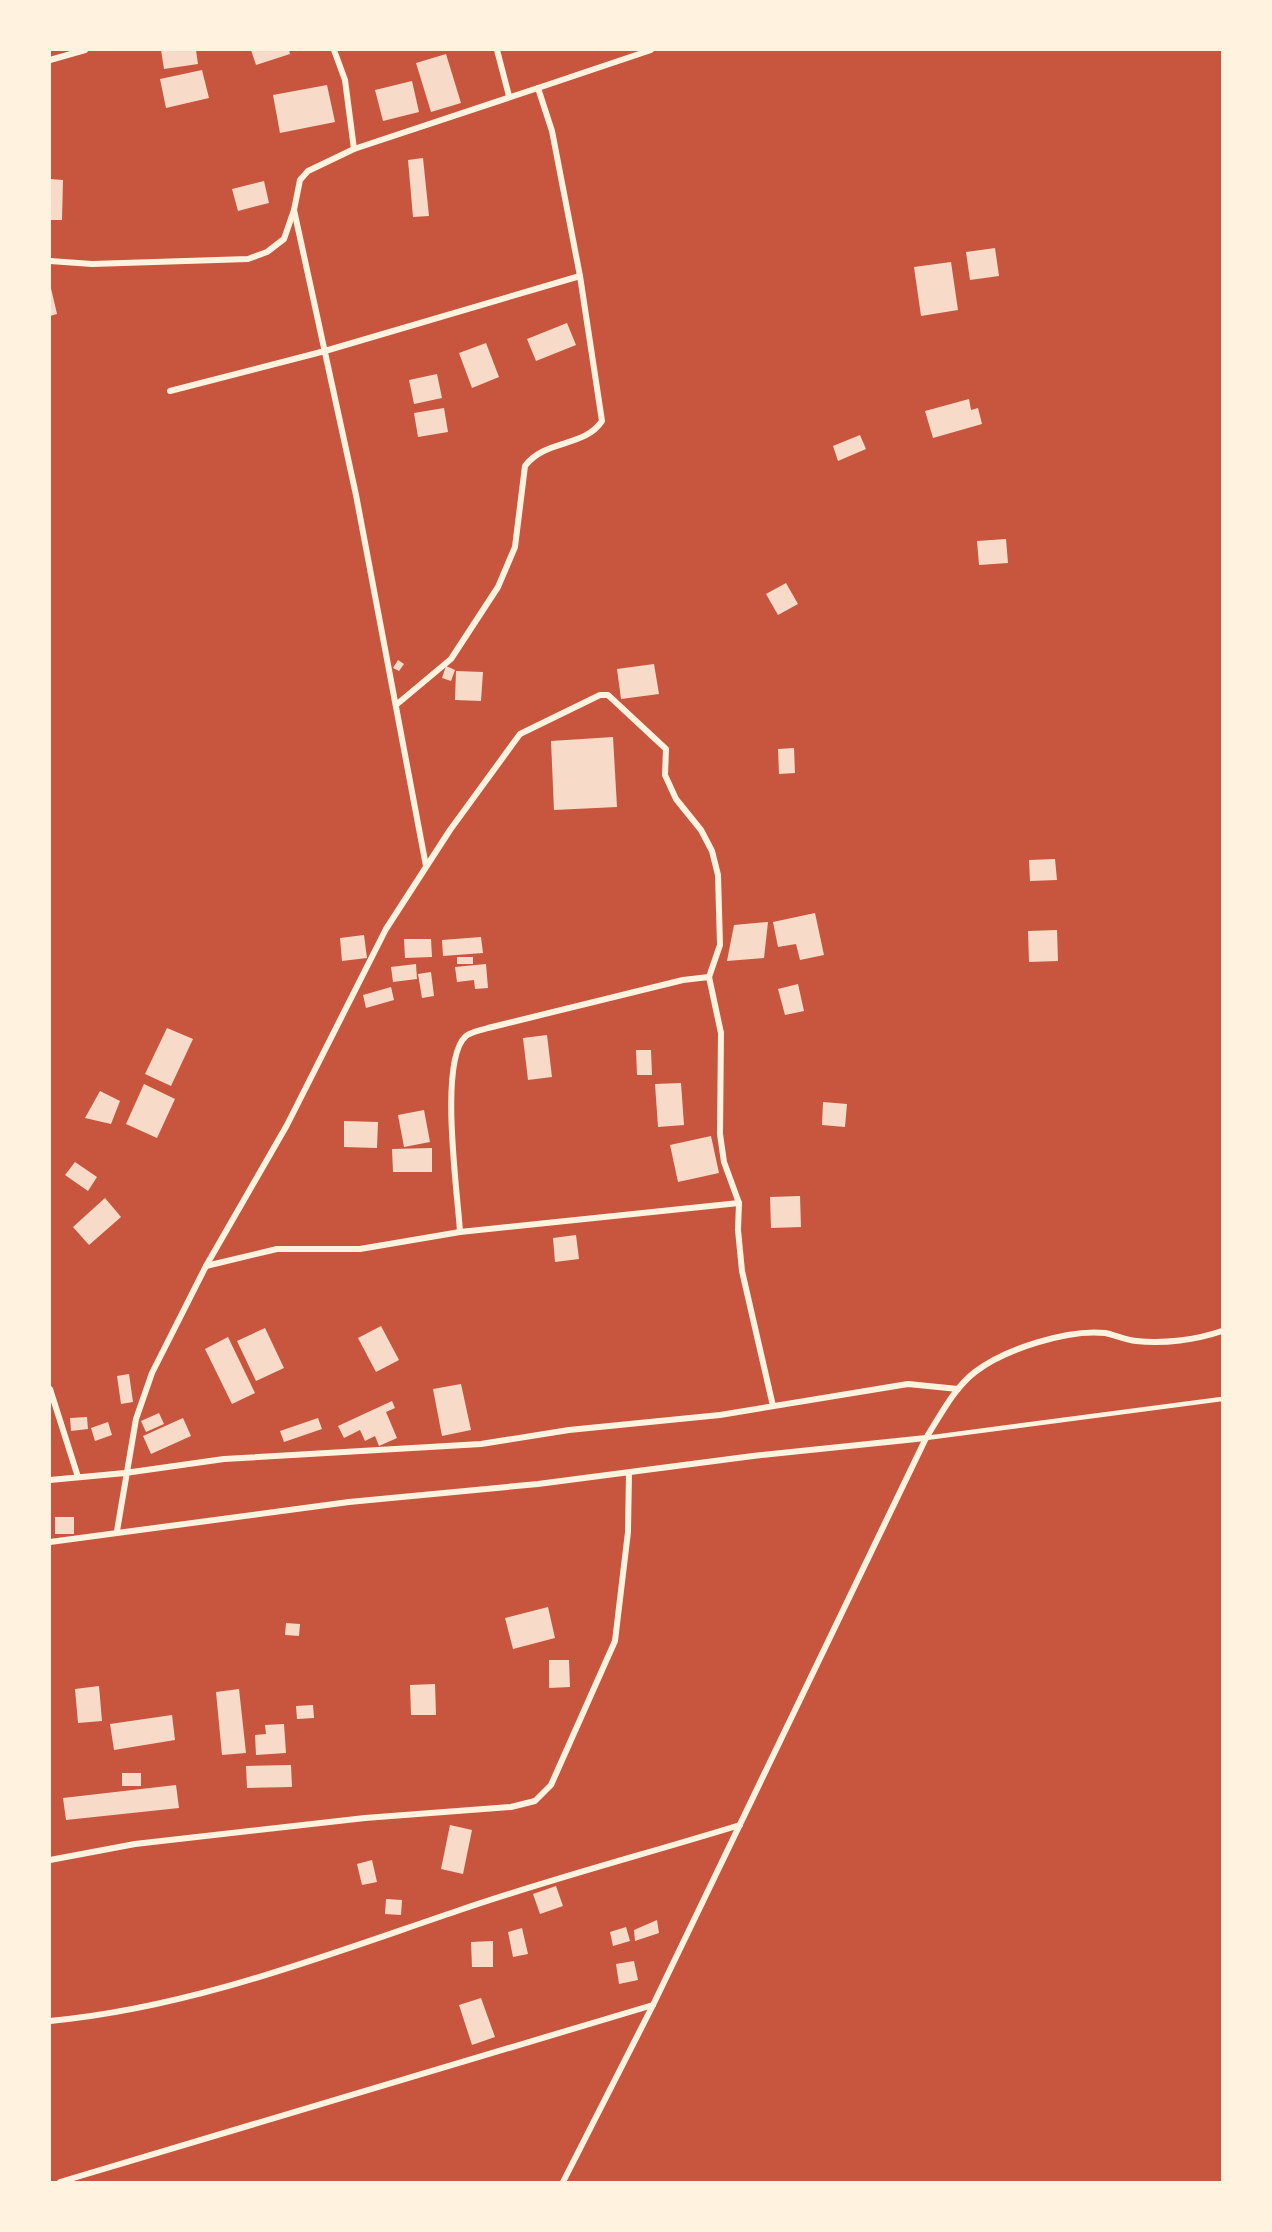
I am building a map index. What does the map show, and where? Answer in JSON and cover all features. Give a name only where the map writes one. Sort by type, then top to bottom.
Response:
[{"type":"street","points":[[50,60],[85,50]]},
{"type":"street","points":[[333,50],[345,80],[354,149]]},
{"type":"street","points":[[496,50],[509,96]]},
{"type":"street","points":[[50,261],[92,264],[248,259],[267,252],[284,239],[294,210],[300,180],[308,171],[354,149],[651,50]]},
{"type":"street","points":[[396,705],[451,659],[498,587],[515,547],[525,466],[532,457],[545,448],[581,438],[596,430],[602,421],[580,276],[552,131],[538,88]]},
{"type":"street","points":[[294,210],[356,495],[426,866]]},
{"type":"street","points":[[170,390],[325,351],[580,276]]},
{"type":"street","points":[[117,1531],[125,1473],[136,1419],[152,1373],[206,1266],[287,1125],[386,929],[426,866],[520,734],[600,695],[608,695],[666,748],[665,775],[669,785],[676,799],[701,830],[712,851],[718,875],[720,945],[710,977],[721,1032],[720,1134],[724,1162],[739,1203],[738,1230],[742,1271],[773,1406]]},
{"type":"street","points":[[460,1232],[450,1097],[454,1057],[466,1036],[488,1028],[683,980],[710,977]]},
{"type":"street","points":[[206,1266],[277,1249],[360,1249],[460,1232],[739,1203]]},
{"type":"street","points":[[563,2182],[653,2005],[926,1438],[958,1389],[975,1372],[997,1360],[1066,1333],[1105,1333],[1136,1341],[1163,1341],[1194,1338],[1222,1331]]},
{"type":"street","points":[[50,1480],[125,1473],[224,1459],[481,1444],[773,1406],[908,1384],[958,1389]]},
{"type":"street","points":[[50,1389],[78,1477]]},
{"type":"street","points":[[50,1542],[117,1531],[349,1502],[629,1473],[753,1456],[926,1438]]},
{"type":"street","points":[[50,1860],[147,1842],[365,1818],[511,1807],[536,1801],[543,1796],[563,1760],[615,1641],[628,1532],[629,1473]]},
{"type":"street","points":[[50,2021],[99,2016],[168,2002],[328,1956],[459,1910],[740,1825]]},
{"type":"street","points":[[60,2182],[653,2005]]},
{"type":"lane","points":[[926,1438],[1222,1399]]},
{"type":"building","points":[[161,50],[196,50],[198,64],[164,69]]},
{"type":"building","points":[[251,50],[289,50],[290,54],[256,65]]},
{"type":"building","points":[[446,54],[461,103],[431,112],[416,63]]},
{"type":"building","points":[[202,70],[209,98],[166,108],[160,79]]},
{"type":"building","points":[[412,81],[419,112],[383,121],[375,90]]},
{"type":"building","points":[[327,85],[335,122],[280,133],[273,95]]},
{"type":"building","points":[[423,158],[429,216],[413,217],[408,160]]},
{"type":"building","points":[[50,179],[63,180],[62,220],[50,220]]},
{"type":"building","points":[[264,181],[269,203],[238,211],[232,189]]},
{"type":"building","points":[[995,248],[999,276],[970,280],[966,252]]},
{"type":"building","points":[[951,262],[958,310],[921,316],[914,267]]},
{"type":"building","points":[[50,284],[57,314],[50,316]]},
{"type":"building","points":[[567,323],[576,345],[536,361],[527,339]]},
{"type":"building","points":[[486,343],[499,377],[472,388],[459,353]]},
{"type":"building","points":[[437,374],[442,398],[414,404],[409,380]]},
{"type":"building","points":[[969,399],[971,410],[978,408],[982,424],[933,438],[925,411]]},
{"type":"building","points":[[444,408],[448,432],[418,437],[414,413]]},
{"type":"building","points":[[860,435],[866,449],[838,461],[833,446]]},
{"type":"building","points":[[1006,539],[1008,563],[979,565],[977,541]]},
{"type":"building","points":[[786,583],[798,604],[778,615],[766,594]]},
{"type":"building","points":[[398,660],[404,664],[399,671],[393,668]]},
{"type":"building","points":[[654,664],[659,694],[621,699],[617,669]]},
{"type":"building","points":[[446,666],[455,670],[451,681],[442,678]]},
{"type":"building","points":[[456,671],[483,672],[481,701],[455,700]]},
{"type":"building","points":[[613,737],[617,807],[554,810],[551,741]]},
{"type":"building","points":[[794,748],[795,773],[779,774],[778,749]]},
{"type":"building","points":[[1055,859],[1057,880],[1030,881],[1029,860]]},
{"type":"building","points":[[815,913],[824,955],[800,960],[796,944],[778,947],[773,922]]},
{"type":"building","points":[[768,922],[764,958],[727,961],[734,925]]},
{"type":"building","points":[[1057,930],[1058,961],[1029,962],[1028,931]]},
{"type":"building","points":[[364,935],[367,958],[342,961],[340,938]]},
{"type":"building","points":[[481,937],[483,953],[443,956],[442,940]]},
{"type":"building","points":[[404,939],[431,939],[432,957],[405,958]]},
{"type":"building","points":[[457,957],[473,957],[473,964],[457,964]]},
{"type":"building","points":[[416,964],[417,979],[393,982],[391,967]]},
{"type":"building","points":[[486,964],[488,988],[475,989],[474,980],[457,982],[455,967]]},
{"type":"building","points":[[431,972],[434,996],[422,998],[418,974]]},
{"type":"building","points":[[798,984],[804,1011],[785,1015],[778,989]]},
{"type":"building","points":[[391,987],[394,1000],[366,1008],[363,995]]},
{"type":"building","points":[[167,1028],[193,1039],[171,1086],[145,1074]]},
{"type":"building","points":[[547,1035],[552,1077],[528,1080],[523,1038]]},
{"type":"building","points":[[636,1050],[651,1050],[652,1075],[637,1075]]},
{"type":"building","points":[[681,1083],[684,1125],[658,1127],[655,1084]]},
{"type":"building","points":[[144,1084],[175,1099],[157,1138],[126,1124]]},
{"type":"building","points":[[100,1091],[120,1101],[111,1124],[85,1118]]},
{"type":"building","points":[[823,1102],[847,1104],[845,1127],[822,1125]]},
{"type":"building","points":[[424,1110],[430,1142],[404,1147],[398,1115]]},
{"type":"building","points":[[344,1121],[378,1122],[377,1148],[344,1147]]},
{"type":"building","points":[[711,1136],[719,1173],[678,1182],[670,1145]]},
{"type":"building","points":[[432,1148],[432,1172],[393,1172],[392,1149]]},
{"type":"building","points":[[75,1162],[97,1177],[88,1191],[65,1175]]},
{"type":"building","points":[[800,1196],[801,1227],[771,1228],[770,1197]]},
{"type":"building","points":[[105,1198],[121,1217],[89,1245],[73,1227]]},
{"type":"building","points":[[576,1235],[579,1259],[555,1262],[553,1238]]},
{"type":"building","points":[[381,1326],[399,1360],[376,1372],[358,1338]]},
{"type":"building","points":[[265,1328],[284,1368],[256,1381],[237,1341]]},
{"type":"building","points":[[228,1337],[255,1393],[232,1404],[205,1349]]},
{"type":"building","points":[[129,1374],[133,1402],[121,1404],[117,1376]]},
{"type":"building","points":[[461,1384],[471,1430],[442,1436],[433,1389]]},
{"type":"building","points":[[392,1401],[395,1408],[386,1412],[397,1438],[379,1446],[375,1436],[365,1441],[360,1430],[344,1438],[338,1426]]},
{"type":"building","points":[[159,1413],[164,1424],[146,1432],[141,1421]]},
{"type":"building","points":[[87,1417],[88,1429],[71,1431],[70,1418]]},
{"type":"building","points":[[183,1418],[191,1436],[151,1454],[143,1436]]},
{"type":"building","points":[[318,1418],[322,1429],[284,1442],[280,1431]]},
{"type":"building","points":[[108,1422],[112,1435],[95,1441],[91,1428]]},
{"type":"building","points":[[55,1517],[74,1517],[74,1534],[55,1534]]},
{"type":"building","points":[[548,1607],[555,1638],[513,1649],[505,1618]]},
{"type":"building","points":[[286,1623],[300,1624],[299,1636],[285,1635]]},
{"type":"building","points":[[549,1660],[569,1660],[570,1687],[549,1688]]},
{"type":"building","points":[[435,1684],[436,1715],[411,1715],[410,1685]]},
{"type":"building","points":[[99,1686],[102,1721],[78,1723],[75,1689]]},
{"type":"building","points":[[239,1689],[246,1753],[222,1755],[216,1692]]},
{"type":"building","points":[[313,1705],[314,1718],[297,1719],[296,1706]]},
{"type":"building","points":[[172,1715],[175,1740],[114,1750],[110,1724]]},
{"type":"building","points":[[284,1724],[286,1753],[256,1755],[255,1735],[266,1734],[265,1725]]},
{"type":"building","points":[[291,1765],[292,1787],[247,1788],[246,1766]]},
{"type":"building","points":[[122,1773],[141,1773],[141,1786],[122,1786]]},
{"type":"building","points":[[176,1785],[179,1808],[66,1820],[63,1798]]},
{"type":"building","points":[[450,1825],[472,1830],[463,1874],[441,1869]]},
{"type":"building","points":[[372,1860],[377,1882],[362,1885],[357,1864]]},
{"type":"building","points":[[556,1886],[563,1906],[540,1914],[533,1894]]},
{"type":"building","points":[[386,1899],[402,1900],[401,1915],[385,1914]]},
{"type":"building","points":[[657,1920],[659,1933],[635,1941],[634,1930]]},
{"type":"building","points":[[626,1927],[630,1941],[613,1946],[610,1932]]},
{"type":"building","points":[[522,1928],[528,1954],[513,1957],[508,1932]]},
{"type":"building","points":[[493,1941],[493,1967],[472,1967],[471,1942]]},
{"type":"building","points":[[634,1961],[638,1980],[619,1984],[616,1964]]},
{"type":"building","points":[[481,1998],[495,2037],[472,2045],[459,2005]]}]
